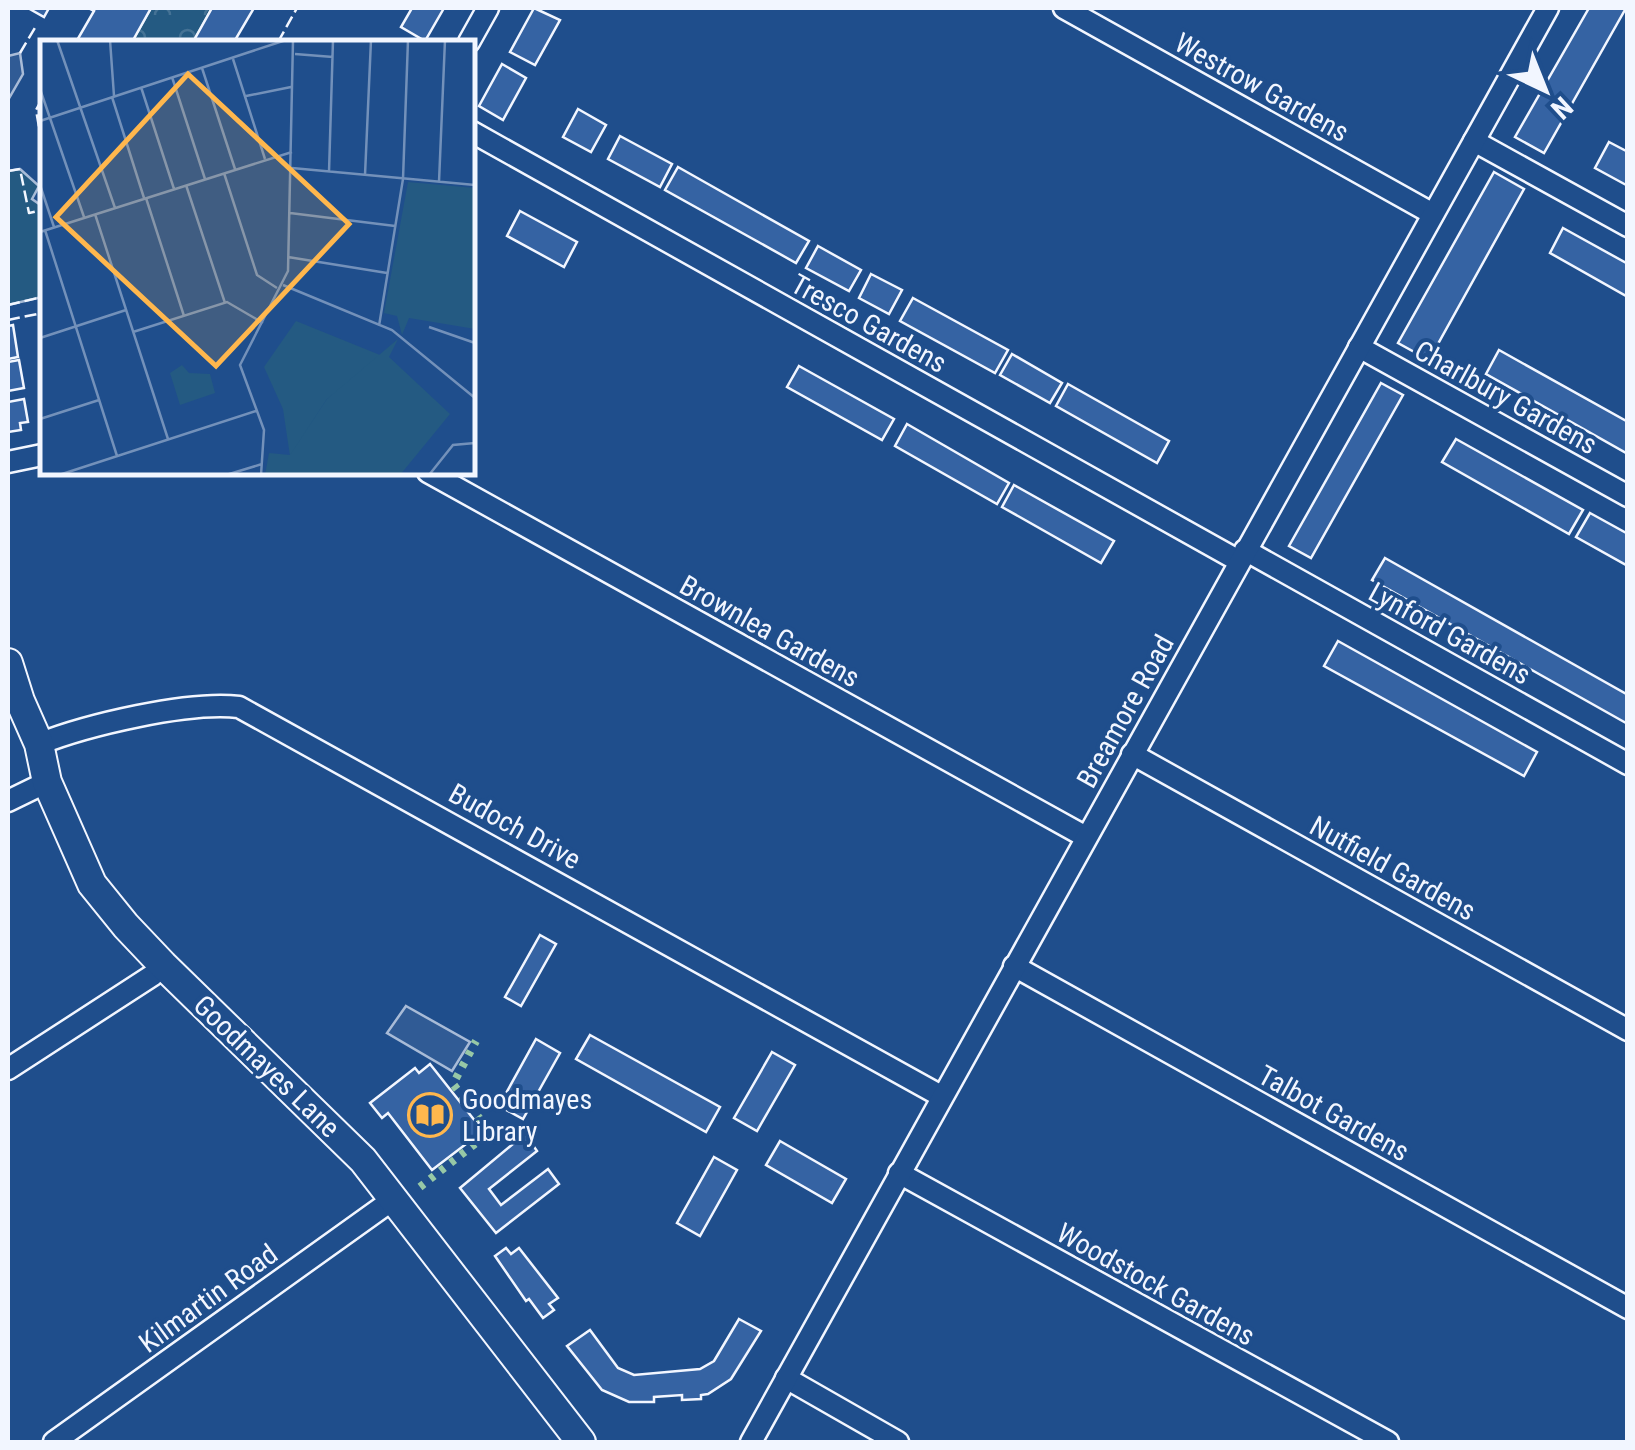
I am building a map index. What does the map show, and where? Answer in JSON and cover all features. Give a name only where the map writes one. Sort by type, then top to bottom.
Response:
[{"type":"main road","name":"Goodmayes Lane","points":[[8,663],[39,744],[47,782],[92,884],[126,926],[325,1120],[395,1198],[581,1442]]},
{"type":"street","points":[[470,40],[488,8]]},
{"type":"street","name":"Westrow Gardens","points":[[1064,8],[1433,214]]},
{"type":"street","name":"Breamore Road","points":[[751,1442],[1548,8]]},
{"type":"street","name":"Tresco Gardens","points":[[475,134],[1242,556]]},
{"type":"street","points":[[1474,141],[1628,226]]},
{"type":"street","name":"Charlbury Gardens","points":[[1358,347],[1628,496]]},
{"type":"street","points":[[8,462],[40,455]]},
{"type":"street","name":"Brownlea Gardens","points":[[433,475],[1086,837]]},
{"type":"street","name":"Lynford Gardens","points":[[1242,556],[1628,764]]},
{"type":"street","name":"Budoch Drive","points":[[39,744],[72,732],[195,706],[239,706],[942,1096]]},
{"type":"street","name":"Nutfield Gardens","points":[[1132,754],[1628,1030]]},
{"type":"street","points":[[8,801],[47,782]]},
{"type":"street","points":[[8,1069],[164,965]]},
{"type":"street","name":"Talbot Gardens","points":[[1014,966],[1628,1308]]},
{"type":"street","name":"Woodstock Gardens","points":[[899,1173],[1388,1442]]},
{"type":"street","name":"Kilmartin Road","points":[[54,1442],[395,1198]]},
{"type":"street","points":[[786,1378],[898,1442]]},
{"type":"green space","points":[[151,8],[212,8],[194,40],[133,40]]},
{"type":"green space","points":[[20,169],[39,186],[32,199],[40,205],[40,297],[8,305],[8,171]]},
{"type":"shaded area","points":[[20,53],[23,74],[8,100],[8,56]]},
{"type":"shaded area","points":[[406,1006],[470,1042],[452,1071],[387,1033]]},
{"type":"building","points":[[28,8],[49,8],[44,17]]},
{"type":"building","points":[[88,8],[151,8],[133,40],[77,40],[94,11]]},
{"type":"building","points":[[212,8],[254,8],[235,40],[194,40]]},
{"type":"building","points":[[412,8],[444,8],[426,40],[401,27]]},
{"type":"building","points":[[534,8],[560,20],[535,65],[510,52]]},
{"type":"building","points":[[1589,8],[1626,8],[1544,153],[1515,137]]},
{"type":"building","points":[[502,64],[526,78],[503,120],[479,106]]},
{"type":"building","points":[[578,109],[606,125],[591,152],[563,137]]},
{"type":"building","points":[[620,136],[672,164],[660,187],[608,159]]},
{"type":"building","points":[[1609,142],[1628,152],[1628,186],[1595,168]]},
{"type":"building","points":[[678,167],[809,241],[796,263],[665,190]]},
{"type":"building","points":[[1494,172],[1524,189],[1429,360],[1398,343]]},
{"type":"building","points":[[520,211],[577,242],[564,267],[507,236]]},
{"type":"building","points":[[1563,228],[1628,264],[1628,297],[1550,253]]},
{"type":"building","points":[[818,246],[861,270],[849,291],[806,268]]},
{"type":"building","points":[[871,274],[902,290],[889,314],[859,298]]},
{"type":"building","points":[[913,298],[1008,350],[995,373],[900,321]]},
{"type":"building","points":[[13,325],[18,357],[8,359],[8,326]]},
{"type":"building","points":[[1499,350],[1628,422],[1628,454],[1486,374]]},
{"type":"building","points":[[1012,354],[1062,383],[1050,403],[1000,375]]},
{"type":"building","points":[[19,360],[24,388],[8,391],[8,362]]},
{"type":"building","points":[[799,366],[894,419],[882,440],[787,387]]},
{"type":"building","points":[[1381,383],[1403,395],[1311,558],[1289,546]]},
{"type":"building","points":[[1068,384],[1169,441],[1157,463],[1056,406]]},
{"type":"building","points":[[24,399],[28,422],[20,423],[21,430],[8,432],[8,402]]},
{"type":"building","points":[[907,424],[1009,483],[997,504],[895,446]]},
{"type":"building","points":[[1456,439],[1583,510],[1569,534],[1442,462]]},
{"type":"building","points":[[1014,485],[1114,541],[1101,563],[1002,507]]},
{"type":"building","points":[[1590,513],[1628,534],[1628,566],[1576,537]]},
{"type":"building","points":[[1385,558],[1628,695],[1626,723],[1372,580]]},
{"type":"building","points":[[1338,641],[1537,752],[1524,776],[1324,666]]},
{"type":"building","points":[[540,935],[556,944],[521,1006],[505,997]]},
{"type":"building","points":[[590,1035],[720,1107],[706,1132],[576,1059]]},
{"type":"building","points":[[536,1039],[560,1053],[523,1119],[499,1106]]},
{"type":"building","points":[[772,1052],[795,1065],[757,1131],[734,1118]]},
{"type":"building","name":"Goodmayes Library","points":[[430,1064],[483,1131],[432,1170],[388,1113],[382,1118],[370,1103],[415,1068],[419,1073]]},
{"type":"building","points":[[525,1134],[537,1151],[489,1189],[501,1205],[548,1169],[559,1184],[496,1233],[460,1188]]},
{"type":"building","points":[[780,1141],[846,1179],[832,1203],[766,1165]]},
{"type":"building","points":[[714,1157],[737,1170],[700,1236],[677,1223]]},
{"type":"building","points":[[506,1248],[511,1254],[519,1248],[558,1298],[549,1304],[554,1310],[543,1318],[529,1299],[526,1301],[495,1256]]},
{"type":"building","points":[[739,1319],[761,1331],[731,1379],[701,1395],[701,1399],[682,1400],[682,1395],[654,1397],[654,1402],[629,1402],[602,1390],[567,1346],[590,1330],[618,1368],[634,1375],[700,1369],[714,1361]]},
{"type":"hedge","points":[[420,1187],[490,1132],[453,1084],[476,1041]]},
{"type":"fence","points":[[279,40],[297,8]]},
{"type":"fence","points":[[20,53],[36,26]]},
{"type":"fence","points":[[40,103],[36,110],[40,133]]},
{"type":"fence","points":[[8,171],[20,169],[29,213],[40,210]]},
{"type":"fence","points":[[8,305],[40,297]]},
{"type":"fence","points":[[8,320],[40,313]]},
{"type":"place","name":"Goodmayes Library","points":[[430,1115]]}]
